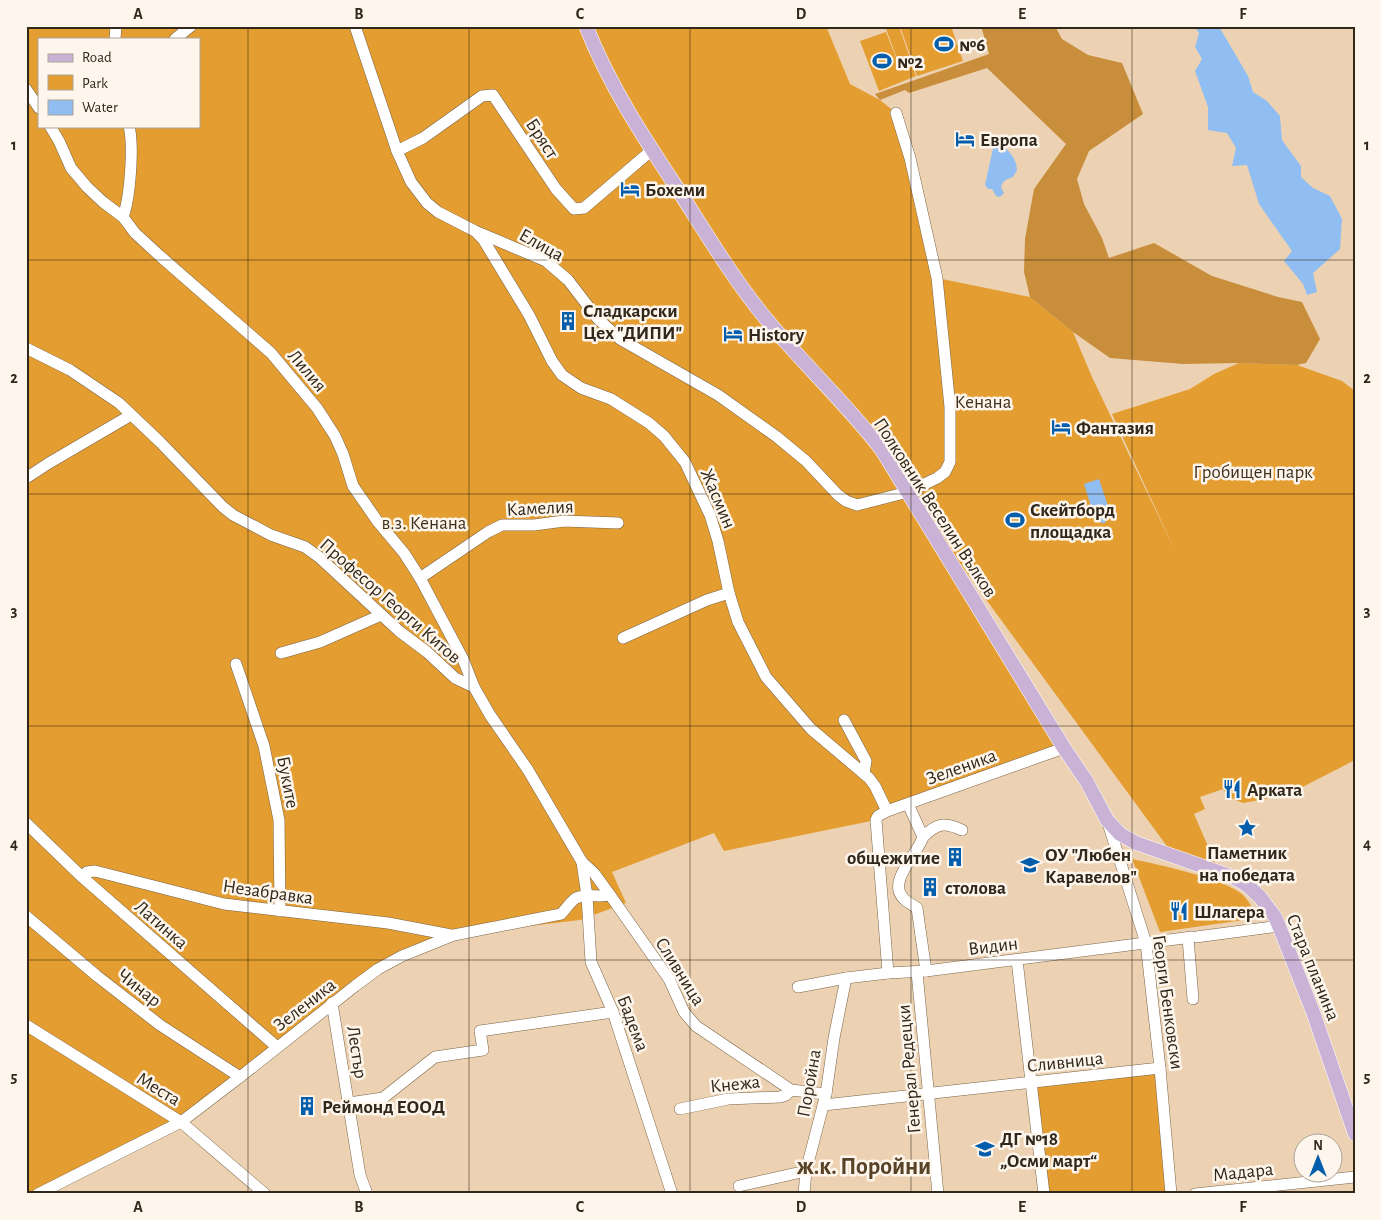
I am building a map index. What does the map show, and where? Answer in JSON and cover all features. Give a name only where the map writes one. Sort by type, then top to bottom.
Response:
[{"type":"main road","name":"Полковник Веселин Вълков","points":[[586,26],[616,90],[652,150],[732,274],[798,356],[863,425],[882,450],[1064,748],[1087,782],[1107,820]]},
{"type":"main road","name":"Стара планина","points":[[1107,820],[1120,834],[1136,843],[1217,870],[1248,885],[1260,897],[1275,917],[1279,926],[1313,1012],[1355,1134]]},
{"type":"street","points":[[176,38],[191,26]]},
{"type":"street","name":"Елица","points":[[355,26],[397,151],[410,182],[427,203],[438,212],[475,231],[552,265],[568,280],[598,319],[620,339],[711,391],[777,437],[806,461],[846,501],[857,505],[908,492],[937,478],[948,467],[951,447],[950,407],[937,278],[910,158],[896,113]]},
{"type":"street","points":[[26,89],[38,107]]},
{"type":"street","name":"Бряст","points":[[397,151],[423,138],[482,96],[493,95],[556,190],[572,207],[578,209],[584,208],[652,150]]},
{"type":"street","name":"Лилия","points":[[51,128],[59,141],[70,168],[78,177],[103,202],[123,217],[136,234],[160,256],[249,333],[285,368],[317,408],[335,436],[353,486],[362,501],[404,553],[420,578],[463,658],[474,687]]},
{"type":"street","points":[[123,217],[127,203],[133,129]]},
{"type":"street","name":"Жасмин","points":[[475,231],[483,239],[529,315],[552,361],[562,375],[581,388],[611,399],[649,423],[664,436],[685,462],[710,515],[738,622],[766,677],[805,724],[864,774],[875,786],[887,811]]},
{"type":"street","name":"Професор Георги Китов","points":[[26,348],[43,355],[94,385],[120,403],[223,507],[247,524],[312,552],[399,631],[427,652],[455,678],[474,687]]},
{"type":"street","points":[[26,478],[131,415]]},
{"type":"street","name":"Камелия","points":[[420,578],[488,532],[502,525],[534,526],[564,521],[618,522]]},
{"type":"street","points":[[623,638],[707,600],[729,593]]},
{"type":"street","points":[[281,653],[320,642],[381,615]]},
{"type":"street","name":"Буките","points":[[236,664],[264,746],[279,820],[280,911]]},
{"type":"street","points":[[474,687],[490,715],[528,770],[582,862]]},
{"type":"street","points":[[844,720],[866,761],[864,774]]},
{"type":"street","name":"Зеленика","points":[[887,811],[1064,748]]},
{"type":"street","points":[[908,804],[923,837],[934,826],[949,824],[962,830]]},
{"type":"street","points":[[887,811],[878,816],[876,825],[888,973]]},
{"type":"street","name":"Георги Бенковски","points":[[1107,820],[1120,856],[1146,943],[1160,1068],[1171,1194]]},
{"type":"street","name":"Латинка","points":[[26,824],[81,876],[276,1047]]},
{"type":"street","name":"Генерал Редецки","points":[[923,837],[922,843],[902,874],[898,886],[903,898],[917,908],[928,1094],[938,1194]]},
{"type":"street","name":"Сливница","points":[[582,862],[594,873],[669,979],[684,1012],[696,1026],[791,1090],[825,1100],[928,1094],[1160,1068]]},
{"type":"street","name":"Бадема","points":[[582,862],[588,896],[591,962],[613,1012],[672,1194]]},
{"type":"street","name":"Незабравка","points":[[81,876],[87,872],[95,871],[224,904],[388,923],[454,935]]},
{"type":"street","name":"Зеленика","points":[[38,1194],[180,1122],[240,1077],[332,1003],[378,969],[402,956],[454,935],[561,914],[577,898],[610,895]]},
{"type":"street","name":"Чинар","points":[[26,916],[97,976],[160,1025],[240,1077]]},
{"type":"street","name":"Видин","points":[[798,987],[846,978],[1017,960],[1279,926]]},
{"type":"street","points":[[1192,937],[1193,999]]},
{"type":"street","points":[[1017,960],[1044,1194]]},
{"type":"street","name":"Поройна","points":[[804,1194],[806,1171],[825,1100],[834,1038],[846,978]]},
{"type":"street","name":"Лестър","points":[[332,1003],[360,1175],[367,1194]]},
{"type":"street","points":[[349,1103],[384,1098],[435,1057],[483,1050],[480,1031],[613,1012]]},
{"type":"street","name":"Места","points":[[26,1025],[180,1122],[265,1194]]},
{"type":"street","name":"Кнежа","points":[[680,1109],[728,1099],[780,1097],[786,1095],[791,1090]]},
{"type":"street","points":[[738,1186],[806,1171]]},
{"type":"street","name":"Мадара","points":[[1195,1194],[1355,1177]]},
{"type":"green space","name":"в.з. Кенана","points":[[26,26],[826,26],[850,84],[880,100],[896,113],[937,278],[1030,297],[1073,332],[1092,377],[1176,553],[1112,414],[1190,389],[1214,374],[1239,363],[1297,365],[1342,381],[1355,391],[1355,760],[1291,793],[1243,803],[1227,796],[1223,789],[1200,797],[1205,809],[1194,814],[1217,867],[1169,849],[911,497],[1064,748],[876,820],[724,851],[714,833],[612,872],[626,903],[580,920],[454,935],[402,956],[181,1122],[38,1194],[26,1194]]},
{"type":"green space","name":"№2","points":[[885,26],[899,26],[916,76],[879,91],[860,41],[886,32],[903,75]]},
{"type":"green space","points":[[900,26],[951,26],[963,61],[917,76]]},
{"type":"green space","points":[[1132,859],[1207,878],[1234,889],[1250,903],[1258,918],[1160,932]]},
{"type":"green space","points":[[1155,1072],[1166,1192],[1151,1194],[1046,1194],[1033,1086]]},
{"type":"shaded area","points":[[981,26],[1055,26],[1062,39],[1088,55],[1122,63],[1143,114],[1089,151],[1077,179],[1084,204],[1102,238],[1109,258],[1154,243],[1212,276],[1278,297],[1302,302],[1320,339],[1306,363],[1297,365],[1183,364],[1110,358],[1073,332],[1030,297],[1024,272],[1025,239],[1034,189],[1066,144],[987,68],[909,93],[905,90],[880,100],[875,94],[989,54]]},
{"type":"water","points":[[1194,26],[1216,26],[1221,30],[1248,76],[1253,92],[1267,101],[1280,116],[1282,140],[1301,166],[1301,177],[1313,188],[1330,196],[1342,219],[1340,249],[1313,273],[1317,292],[1307,295],[1303,284],[1284,261],[1292,251],[1259,204],[1247,165],[1232,166],[1236,148],[1227,133],[1208,130],[1208,107],[1195,71],[1202,59],[1195,47],[1199,33]]},
{"type":"water","points":[[999,145],[1012,155],[1017,170],[1013,177],[1003,183],[1001,187],[1004,193],[1000,197],[996,196],[992,189],[988,189],[985,185],[993,148]]},
{"type":"water","points":[[1099,479],[1111,515],[1107,516],[1105,523],[1101,523],[1098,518],[1095,519],[1084,484]]},
{"type":"place","name":"№6","points":[[944,44]]},
{"type":"place","name":"№2","points":[[882,61]]},
{"type":"place","name":"Европа","points":[[965,139]]},
{"type":"place","name":"Бохеми","points":[[630,189]]},
{"type":"place","name":"Сладкарски Цех \"ДИПИ\"","points":[[568,321]]},
{"type":"place","name":"History","points":[[733,334]]},
{"type":"place","name":"Фантазия","points":[[1061,427]]},
{"type":"place","name":"Скейтборд площадка","points":[[1015,520]]},
{"type":"place","name":"Арката","points":[[1232,789]]},
{"type":"place","name":"Паметник на победата","points":[[1247,828]]},
{"type":"place","name":"общежитие","points":[[955,857]]},
{"type":"place","name":"ОУ \"Любен Каравелов\"","points":[[1030,865]]},
{"type":"place","name":"столова","points":[[930,887]]},
{"type":"place","name":"Шлагера","points":[[1179,911]]},
{"type":"place","name":"Реймонд ЕООД","points":[[307,1106]]},
{"type":"place","name":"ДГ №18 „Осми март“","points":[[985,1149]]},
{"type":"district","name":"ж.к. Поройни","points":[[864,1166]]},
{"type":"park label","name":"Кенана","points":[[983,401]]},
{"type":"park label","name":"Гробищен парк","points":[[1253,471]]}]
